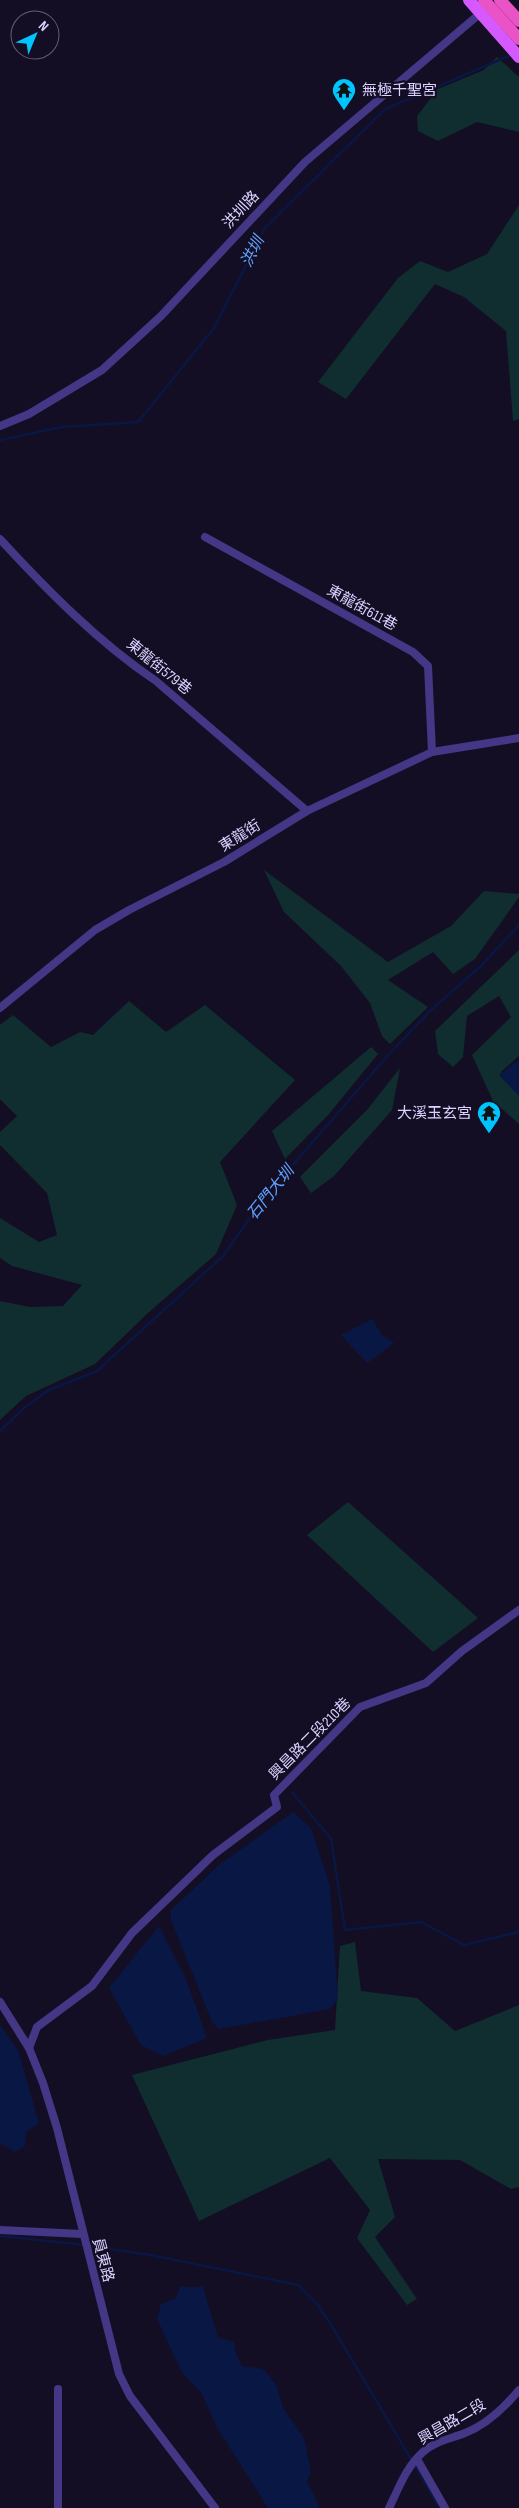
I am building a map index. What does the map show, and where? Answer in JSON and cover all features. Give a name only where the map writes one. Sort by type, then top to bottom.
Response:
[{"type":"highway","points":[[484,0],[514,42]]},
{"type":"highway","points":[[498,0],[519,21]]},
{"type":"main road","points":[[469,0],[514,42],[519,57]]},
{"type":"street","name":"洪圳路","points":[[0,426],[29,414],[102,370],[160,316],[305,162],[498,0]]},
{"type":"street","name":"東龍街611巷","points":[[205,537],[413,652],[428,666],[432,752]]},
{"type":"street","name":"東龍街579巷","points":[[0,539],[43,586],[134,666],[156,681],[307,811]]},
{"type":"street","name":"東龍街","points":[[0,1008],[95,930],[224,862],[307,811],[432,752],[519,738]]},
{"type":"street","name":"興昌路二段210巷","points":[[29,2048],[37,2028],[92,1986],[132,1933],[206,1861],[277,1807],[274,1795],[360,1707],[426,1683],[462,1651],[519,1610]]},
{"type":"street","name":"員東路","points":[[0,2002],[37,2064],[57,2128],[82,2234],[119,2374],[130,2396],[215,2508]]},
{"type":"street","points":[[0,2230],[82,2234]]},
{"type":"street","points":[[58,2389],[58,2508]]},
{"type":"street","name":"興昌路二段","points":[[389,2508],[409,2467],[417,2459],[439,2442],[467,2432],[483,2423],[509,2402],[519,2390]]},
{"type":"street","points":[[417,2459],[445,2508]]},
{"type":"green space","points":[[497,57],[519,77],[519,132],[477,122],[438,141],[418,131],[417,116],[438,89],[484,70]]},
{"type":"green space","points":[[519,205],[519,419],[513,421],[506,331],[464,297],[435,284],[346,399],[318,382],[398,278],[420,261],[448,272],[487,254]]},
{"type":"green space","points":[[264,870],[388,962],[451,926],[484,891],[519,894],[519,897],[475,959],[453,974],[433,952],[388,980],[428,1007],[390,1044],[382,1036],[370,1003],[341,966],[284,912]]},
{"type":"green space","points":[[519,950],[519,1056],[501,1072],[519,1092],[519,1124],[493,1101],[472,1055],[511,1017],[499,996],[467,1016],[463,1057],[453,1067],[438,1054],[435,1031]]},
{"type":"green space","points":[[129,1001],[166,1032],[205,1005],[295,1080],[220,1162],[237,1205],[216,1254],[148,1313],[95,1364],[26,1396],[0,1420],[0,1301],[30,1307],[63,1306],[82,1285],[12,1266],[0,1258],[0,1218],[39,1242],[57,1235],[47,1193],[0,1145],[0,1132],[17,1116],[0,1099],[0,1025],[13,1015],[51,1047],[80,1032],[93,1035]]},
{"type":"green space","points":[[371,1047],[378,1054],[328,1115],[285,1159],[272,1131]]},
{"type":"green space","points":[[400,1068],[392,1110],[334,1176],[311,1193],[300,1177],[367,1110]]},
{"type":"green space","points":[[348,1502],[478,1618],[433,1652],[307,1535]]},
{"type":"green space","points":[[355,1942],[361,1991],[417,1998],[455,2031],[519,2005],[519,2187],[511,2189],[460,2160],[378,2159],[395,2217],[375,2237],[417,2299],[407,2305],[357,2238],[370,2210],[330,2158],[199,2221],[132,2075],[268,2040],[335,2030],[340,1946]]},
{"type":"water","points":[[519,1060],[519,1096],[499,1075]]},
{"type":"water","points":[[372,1319],[382,1335],[394,1343],[367,1363],[341,1335]]},
{"type":"water","points":[[293,1812],[311,1828],[330,1886],[338,1999],[330,2009],[219,2029],[212,2022],[171,1920],[171,1910],[219,1865]]},
{"type":"water","points":[[159,1926],[186,1979],[207,2038],[163,2056],[141,2045],[109,1988]]},
{"type":"water","points":[[0,2025],[18,2050],[39,2123],[26,2132],[25,2146],[15,2152],[0,2143]]},
{"type":"water","points":[[180,2287],[203,2287],[218,2337],[234,2342],[236,2354],[242,2366],[263,2369],[276,2384],[283,2408],[304,2438],[311,2472],[307,2481],[320,2508],[268,2508],[216,2426],[202,2394],[181,2371],[157,2319],[161,2304],[176,2298]]},
{"type":"waterway","name":"洪圳","points":[[0,440],[62,427],[138,422],[214,328],[265,228],[385,109],[511,55]]},
{"type":"waterway","name":"石門大圳","points":[[0,1431],[24,1408],[49,1390],[97,1371],[223,1256],[264,1198],[390,1053],[432,1009],[482,965],[519,925]]},
{"type":"waterway","points":[[293,1793],[331,1839],[345,1930],[421,1922],[464,1945],[519,1932]]},
{"type":"waterway","points":[[0,2236],[76,2244],[151,2255],[298,2285],[317,2304],[330,2323],[440,2508]]},
{"type":"place","name":"無極千聖宮","points":[[344,111]]},
{"type":"place","name":"大溪玉玄宮","points":[[489,1134]]}]
